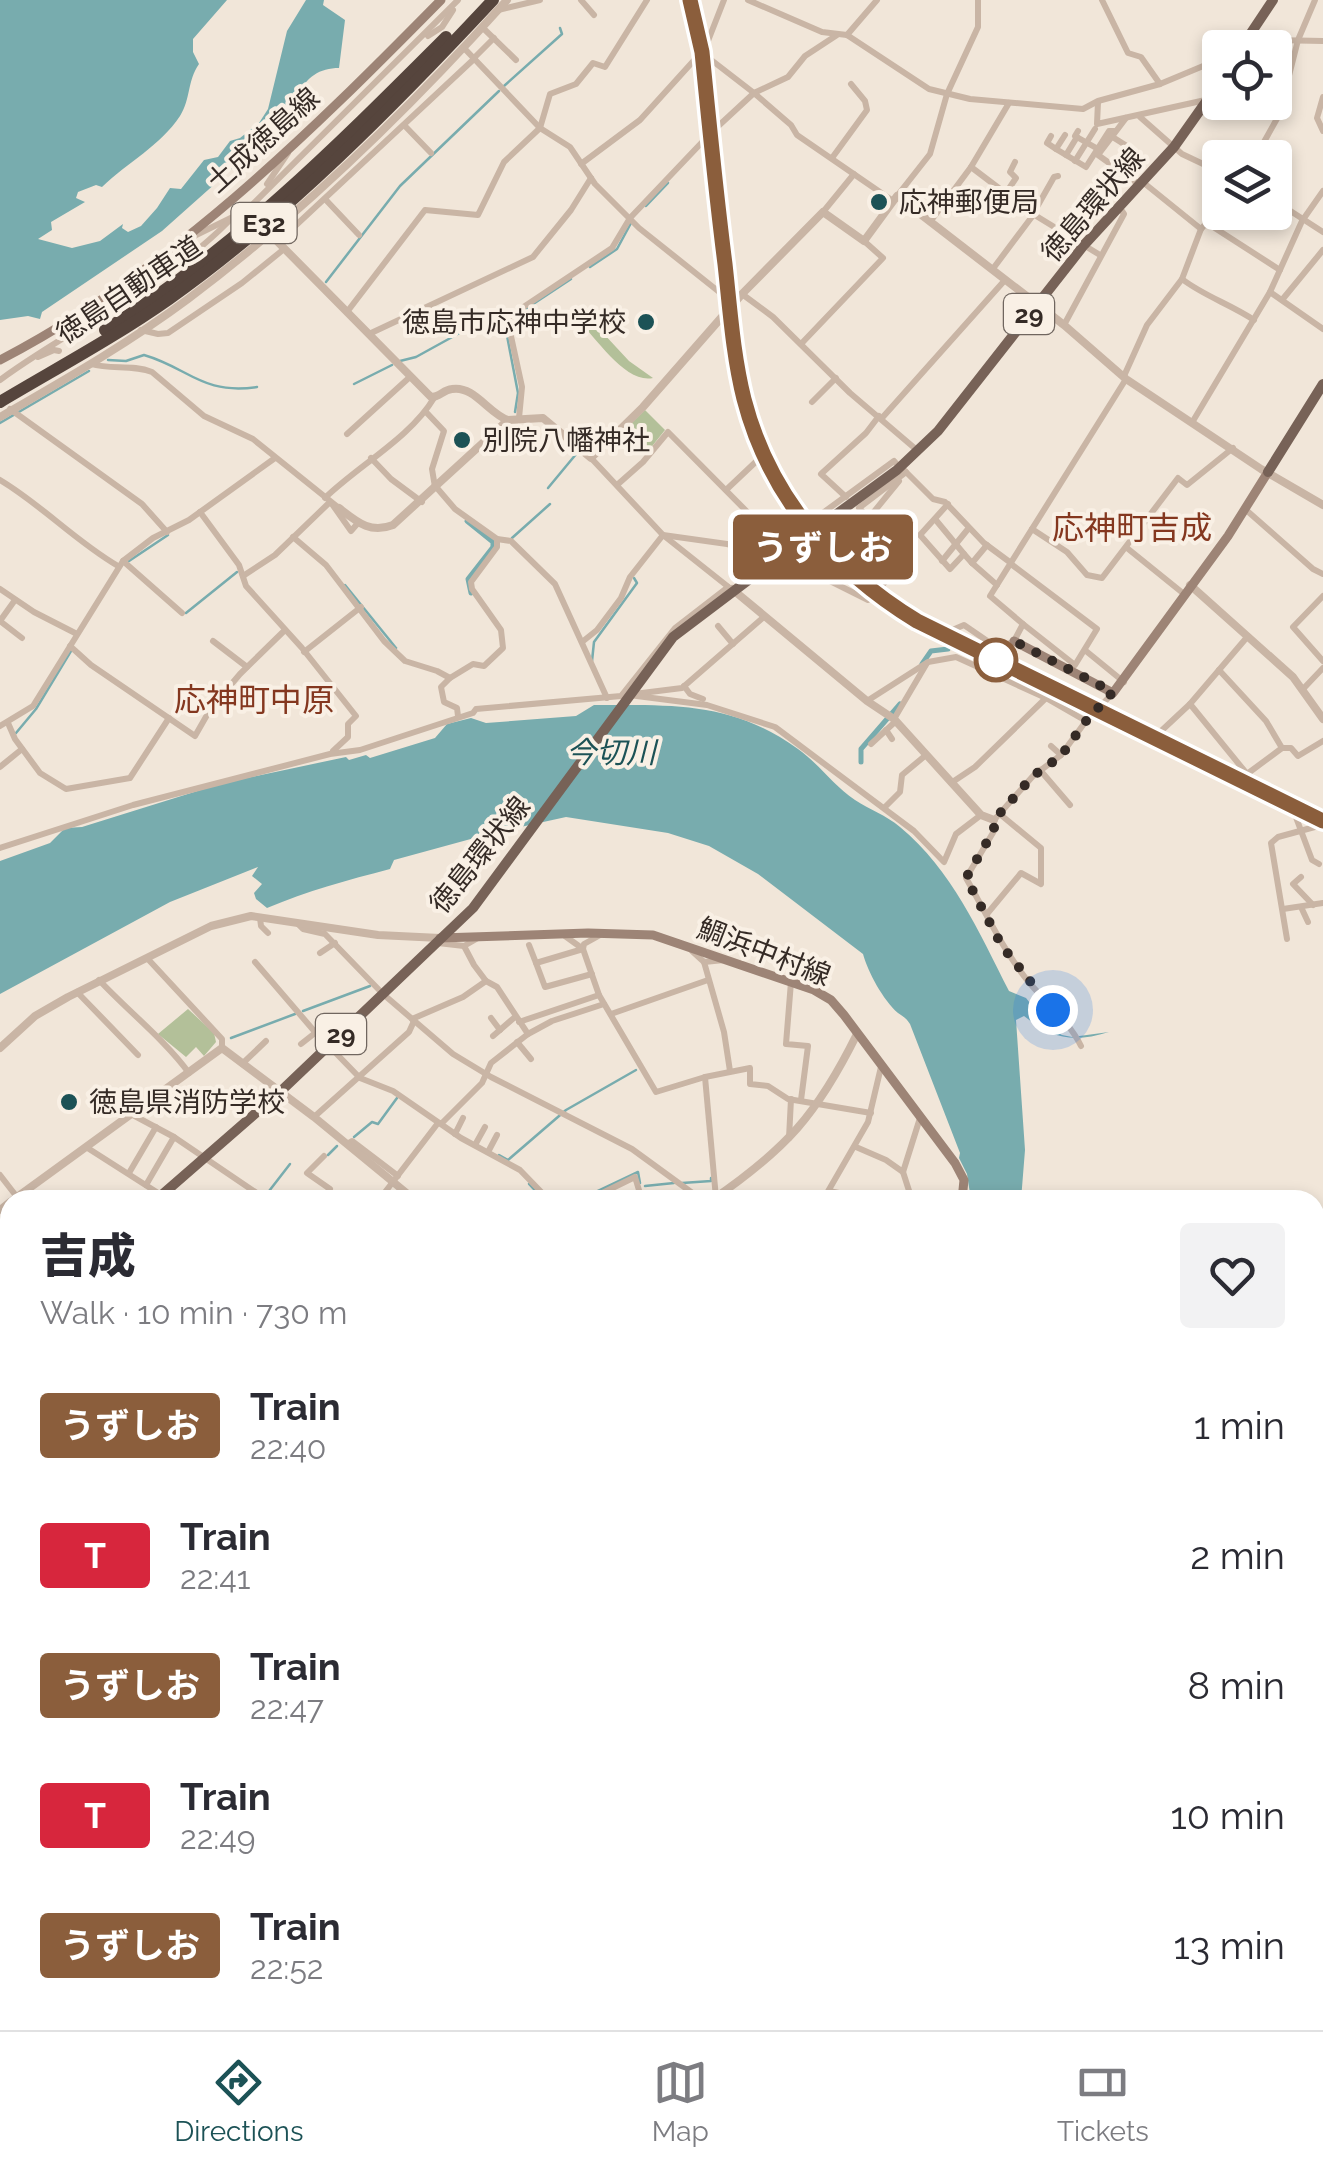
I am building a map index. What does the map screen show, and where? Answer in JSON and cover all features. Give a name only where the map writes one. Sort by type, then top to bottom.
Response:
[{"type":"highway","name":"徳島自動車道","points":[[0,393],[128,316],[222,247],[364,119],[482,0]]},
{"type":"highway","name":"徳島自動車道","points":[[10,410],[226,256],[496,5]]},
{"type":"main road","name":"土成徳島線","points":[[0,360],[63,325],[184,241],[289,147],[441,0]]},
{"type":"main road","points":[[1253,30],[1273,0]]},
{"type":"main road","name":"徳島環状線","points":[[170,1190],[281,1091],[488,890],[673,637],[730,588],[804,538],[814,525],[902,469],[938,431],[1084,245],[1202,115]]},
{"type":"main road","points":[[1014,641],[1057,658],[1113,692],[1124,682],[1245,509],[1323,384]]},
{"type":"main road","name":"鯛浜中村線","points":[[438,940],[653,935],[814,990],[831,1000],[955,1163],[964,1180],[963,1190]]},
{"type":"street","points":[[260,194],[458,0]]},
{"type":"street","points":[[414,45],[444,28],[458,0]]},
{"type":"street","points":[[0,417],[197,292],[320,188],[482,27],[496,5],[507,0]]},
{"type":"street","points":[[496,5],[540,0]]},
{"type":"street","points":[[581,0],[594,15]]},
{"type":"street","points":[[348,312],[426,210],[478,216],[504,162],[540,128],[550,94],[576,84],[593,63],[606,67],[647,0]]},
{"type":"street","points":[[724,0],[706,46],[710,59],[754,93],[797,135],[930,222],[1125,378],[1323,505]]},
{"type":"street","points":[[748,0],[822,32],[848,35],[908,77],[947,94],[1084,109],[1098,100],[1160,84],[1202,66]]},
{"type":"street","points":[[848,35],[877,0]]},
{"type":"street","points":[[864,241],[930,154],[947,94],[978,27],[978,0]]},
{"type":"street","points":[[1102,0],[1128,53],[1141,57],[1160,84]]},
{"type":"street","points":[[1292,64],[1315,0]]},
{"type":"street","points":[[482,27],[516,60]]},
{"type":"street","points":[[519,418],[522,387],[507,318],[612,248],[630,218],[754,93],[788,77],[804,56],[837,35]]},
{"type":"street","points":[[141,330],[168,332],[242,283],[494,38]]},
{"type":"street","points":[[1292,40],[1323,41]]},
{"type":"street","points":[[461,44],[540,128],[570,147],[591,178],[630,218],[723,295],[724,314]]},
{"type":"street","points":[[581,164],[640,120],[696,56]]},
{"type":"street","points":[[832,158],[867,110],[865,101],[851,84]]},
{"type":"street","points":[[1323,99],[1317,118],[1323,131]]},
{"type":"street","points":[[1098,100],[1097,124],[1202,103]]},
{"type":"street","points":[[930,222],[971,167],[1009,102]]},
{"type":"street","points":[[1139,116],[1182,154],[1202,163]]},
{"type":"street","points":[[1126,118],[1098,155],[1202,225]]},
{"type":"street","points":[[404,125],[431,153]]},
{"type":"street","points":[[1075,161],[1095,129]]},
{"type":"street","points":[[1051,136],[1047,143],[1086,168],[1109,131],[1138,153]]},
{"type":"street","points":[[1056,149],[1065,134]]},
{"type":"street","points":[[1066,155],[1078,134],[1098,149]]},
{"type":"street","points":[[184,241],[249,211],[289,147]]},
{"type":"street","points":[[362,147],[371,156]]},
{"type":"street","points":[[1006,193],[1016,178],[1010,172],[1016,162]]},
{"type":"street","points":[[971,167],[1034,214],[1100,254]]},
{"type":"street","points":[[591,458],[643,407],[854,174]]},
{"type":"street","points":[[992,270],[1058,176]]},
{"type":"street","points":[[369,334],[533,256],[555,232],[591,178]]},
{"type":"street","points":[[320,188],[359,235]]},
{"type":"street","points":[[1193,421],[1270,292],[1302,221],[1323,191]]},
{"type":"street","points":[[1064,326],[1124,214],[1120,208]]},
{"type":"street","points":[[801,344],[883,258],[823,212]]},
{"type":"street","points":[[1292,214],[1323,232]]},
{"type":"street","points":[[33,359],[199,250],[233,217]]},
{"type":"street","points":[[814,525],[894,461],[933,498],[948,504],[968,530],[987,545],[1011,563],[1098,629],[1074,665],[1057,658],[990,596],[1011,563],[1125,378],[1147,325],[1182,279],[1202,230]]},
{"type":"street","points":[[1211,230],[1280,270]]},
{"type":"street","points":[[267,231],[434,398]]},
{"type":"street","points":[[1282,300],[1323,250]]},
{"type":"street","points":[[1182,279],[1201,294],[1254,320]]},
{"type":"street","points":[[846,497],[821,474],[866,433],[1005,280]]},
{"type":"street","points":[[1270,292],[1323,329]]},
{"type":"street","points":[[742,294],[918,452]]},
{"type":"street","points":[[0,377],[21,364],[59,351]]},
{"type":"street","points":[[89,364],[152,372],[202,414],[245,434],[358,523],[370,528],[387,528],[422,502],[508,420]]},
{"type":"street","points":[[347,434],[411,376]]},
{"type":"street","points":[[812,402],[836,378]]},
{"type":"street","points":[[243,576],[275,555],[332,503],[372,458],[426,412],[434,398],[452,388],[463,390],[495,415],[508,420],[544,418],[591,458],[663,536],[895,720],[981,815],[998,818],[1041,848],[1040,884],[1021,872],[987,915]]},
{"type":"street","points":[[10,410],[142,504],[167,532]]},
{"type":"street","points":[[426,412],[444,432],[432,469],[436,488],[497,543]]},
{"type":"street","points":[[617,485],[668,432],[779,544],[767,553],[663,536]]},
{"type":"street","points":[[1032,529],[1063,548],[1076,566],[1094,578],[1106,575],[1178,478],[1187,485],[1233,448]]},
{"type":"street","points":[[726,490],[763,455]]},
{"type":"street","points":[[169,718],[130,778],[66,790],[44,777],[4,724],[34,706],[120,563],[275,458]]},
{"type":"street","points":[[372,458],[391,479],[422,502]]},
{"type":"street","points":[[788,558],[868,600],[907,559],[859,508],[902,469]]},
{"type":"street","points":[[868,519],[902,469]]},
{"type":"street","points":[[0,480],[34,501],[74,536],[120,563],[182,613]]},
{"type":"street","points":[[948,504],[920,536],[950,569],[964,554]]},
{"type":"street","points":[[1245,509],[1323,574]]},
{"type":"street","points":[[200,512],[238,565],[246,586],[356,716],[348,724],[348,737],[330,754]]},
{"type":"street","points":[[934,519],[997,585]]},
{"type":"street","points":[[942,561],[968,530]]},
{"type":"street","points":[[582,642],[597,630],[622,598],[630,578],[663,536]]},
{"type":"street","points":[[293,537],[326,565],[384,641],[405,661],[450,678]]},
{"type":"street","points":[[458,716],[457,708],[444,702],[441,688],[450,678],[497,658],[505,642],[471,582],[497,543],[510,541],[555,584],[606,698]]},
{"type":"street","points":[[972,563],[987,545]]},
{"type":"street","points":[[1127,548],[1248,636],[1304,688],[1323,719]]},
{"type":"street","points":[[0,848],[133,805],[330,754],[360,750],[476,709],[621,696],[675,628],[730,588]]},
{"type":"street","points":[[0,589],[77,634]]},
{"type":"street","points":[[878,591],[950,631],[964,625],[998,649],[1014,641],[1022,624]]},
{"type":"street","points":[[1304,688],[1323,665],[1293,627],[1323,596]]},
{"type":"street","points":[[15,600],[0,621],[22,638]]},
{"type":"street","points":[[304,652],[361,608]]},
{"type":"street","points":[[628,695],[684,686],[765,616]]},
{"type":"street","points":[[718,626],[733,644]]},
{"type":"street","points":[[72,647],[91,665],[196,736],[211,708],[285,630]]},
{"type":"street","points":[[1159,732],[1190,704],[1248,636]]},
{"type":"street","points":[[213,641],[247,667]]},
{"type":"street","points":[[1086,651],[1124,682]]},
{"type":"street","points":[[868,701],[928,662],[956,658],[1046,698],[1086,721]]},
{"type":"street","points":[[872,744],[895,720],[928,662]]},
{"type":"street","points":[[1219,670],[1266,722],[1282,748]]},
{"type":"street","points":[[684,686],[690,694],[703,699]]},
{"type":"street","points":[[1081,1046],[1072,1028],[1002,946],[966,878],[998,818],[1017,793],[1061,756],[1113,692]]},
{"type":"street","points":[[628,695],[707,705],[775,726],[914,831],[944,862],[956,834],[981,815]]},
{"type":"street","points":[[951,784],[1046,698]]},
{"type":"street","points":[[1190,704],[1246,774],[1282,748],[1291,748],[1298,756],[1323,741]]},
{"type":"street","points":[[886,730],[892,739]]},
{"type":"street","points":[[1051,746],[1061,756]]},
{"type":"street","points":[[0,766],[22,749]]},
{"type":"street","points":[[884,808],[900,792],[902,774],[926,755]]},
{"type":"street","points":[[1040,770],[1070,805]]},
{"type":"street","points":[[1294,812],[1312,860],[1319,864]]},
{"type":"street","points":[[1287,938],[1271,843],[1278,836],[1322,825]]},
{"type":"street","points":[[1301,877],[1293,884],[1321,904]]},
{"type":"street","points":[[1282,909],[1321,904]]},
{"type":"street","points":[[1301,908],[1308,922]]},
{"type":"street","points":[[0,1048],[35,1016],[76,992],[211,926],[251,916],[464,946],[480,938]]},
{"type":"street","points":[[260,918],[261,926],[268,932]]},
{"type":"street","points":[[297,924],[325,934],[383,994],[453,1054],[632,1149],[688,1190]]},
{"type":"street","points":[[583,949],[584,944],[602,934]]},
{"type":"street","points":[[563,935],[583,949],[599,995],[656,1092],[750,1068],[750,1084],[768,1086],[790,1099],[871,1112]]},
{"type":"street","points":[[320,952],[335,944]]},
{"type":"street","points":[[529,945],[545,987],[592,974]]},
{"type":"street","points":[[464,946],[528,1034]]},
{"type":"street","points":[[688,947],[704,962],[724,1032],[730,1071]]},
{"type":"street","points":[[536,964],[583,949]]},
{"type":"street","points":[[146,958],[222,1039],[222,1048],[406,1190]]},
{"type":"street","points":[[704,962],[724,960]]},
{"type":"street","points":[[255,962],[359,1077],[393,1091],[455,1134],[520,1170],[539,1190]]},
{"type":"street","points":[[99,980],[173,1051],[189,1074]]},
{"type":"street","points":[[611,1014],[708,980]]},
{"type":"street","points":[[314,1116],[409,1032],[413,1020],[463,997],[486,981]]},
{"type":"street","points":[[791,982],[786,1044],[808,1046],[801,1100]]},
{"type":"street","points":[[76,992],[138,1055]]},
{"type":"street","points":[[492,1036],[517,1020],[599,995]]},
{"type":"street","points":[[388,1190],[438,1123],[482,1083],[484,1073],[516,1042],[552,1020],[604,1004]]},
{"type":"street","points":[[491,1018],[500,1030]]},
{"type":"street","points":[[301,1044],[315,1032]]},
{"type":"street","points":[[727,1190],[764,1164],[789,1140],[818,1103],[857,1034]]},
{"type":"street","points":[[242,1065],[266,1041]]},
{"type":"street","points":[[516,1042],[531,1059]]},
{"type":"street","points":[[26,1190],[222,1048]]},
{"type":"street","points":[[830,1190],[856,1147],[871,1112],[881,1067]]},
{"type":"street","points":[[704,1077],[713,1190]]},
{"type":"street","points":[[789,1140],[790,1099]]},
{"type":"street","points":[[130,1113],[174,1137],[253,1190]]},
{"type":"street","points":[[455,1134],[463,1118]]},
{"type":"street","points":[[909,1190],[903,1172],[920,1118]]},
{"type":"street","points":[[129,1174],[156,1126]]},
{"type":"street","points":[[475,1146],[485,1127]]},
{"type":"street","points":[[488,1152],[498,1134]]},
{"type":"street","points":[[146,1185],[174,1137]]},
{"type":"street","points":[[84,1146],[152,1190]]},
{"type":"street","points":[[856,1147],[903,1172]]},
{"type":"street","points":[[324,1156],[307,1173],[329,1190]]},
{"type":"street","points":[[608,1190],[635,1177],[639,1190]]},
{"type":"street","points":[[851,2030],[863,2030]]},
{"type":"green space","points":[[577,305],[629,361],[653,378],[643,378],[622,367],[578,320],[572,311]]},
{"type":"green space","points":[[645,410],[665,430],[645,455],[623,431]]},
{"type":"green space","points":[[188,1009],[214,1033],[216,1042],[204,1056],[196,1047],[186,1057],[158,1034]]},
{"type":"water","points":[[0,0],[227,0],[193,39],[193,52],[199,64],[183,110],[172,127],[102,187],[96,185],[78,192],[76,198],[85,202],[51,222],[52,230],[38,239],[72,248],[100,241],[123,224],[128,232],[141,226],[170,188],[181,189],[204,160],[218,157],[230,141],[259,123],[268,109],[287,31],[306,0],[324,0],[323,5],[345,20],[339,68],[309,79],[299,96],[300,108],[162,231],[42,312],[40,319],[28,316],[0,320]]},
{"type":"water","name":"今切川","points":[[594,705],[675,706],[725,714],[773,733],[806,755],[847,794],[895,823],[935,862],[963,903],[1009,991],[1026,998],[1051,1029],[1072,1037],[1109,1032],[1085,1037],[1074,1038],[1064,1037],[1044,1030],[1024,1016],[1016,1020],[1025,1150],[1022,1190],[969,1190],[960,1153],[910,1024],[882,993],[863,954],[758,874],[709,846],[668,833],[566,817],[394,860],[390,869],[267,908],[254,893],[262,884],[252,876],[258,867],[170,902],[0,994],[0,861],[50,843],[65,828],[82,827],[223,783],[346,757],[370,758],[435,738],[447,724],[471,718],[486,723],[576,716]]},
{"type":"waterway","points":[[504,86],[562,34],[560,28]]},
{"type":"waterway","points":[[326,282],[400,186],[499,91]]},
{"type":"waterway","points":[[646,206],[668,183]]},
{"type":"waterway","points":[[590,267],[617,249],[631,223]]},
{"type":"waterway","points":[[515,316],[571,279]]},
{"type":"waterway","points":[[400,361],[416,357],[494,314],[504,318]]},
{"type":"waterway","points":[[504,320],[518,393],[515,412]]},
{"type":"waterway","points":[[108,360],[126,361],[144,355],[209,384],[257,387]]},
{"type":"waterway","points":[[354,384],[392,365]]},
{"type":"waterway","points":[[0,423],[89,371]]},
{"type":"waterway","points":[[548,488],[577,453]]},
{"type":"waterway","points":[[512,538],[550,504]]},
{"type":"waterway","points":[[467,521],[493,542],[468,579],[471,593]]},
{"type":"waterway","points":[[129,561],[168,535]]},
{"type":"waterway","points":[[186,613],[237,572]]},
{"type":"waterway","points":[[592,661],[594,642],[637,583],[634,578]]},
{"type":"waterway","points":[[345,585],[396,648]]},
{"type":"waterway","points":[[922,664],[931,651],[948,649]]},
{"type":"waterway","points":[[16,733],[36,709],[71,651]]},
{"type":"waterway","points":[[861,762],[861,749],[900,704]]},
{"type":"waterway","points":[[303,1011],[370,986]]},
{"type":"waterway","points":[[231,1038],[295,1014]]},
{"type":"waterway","points":[[499,1155],[508,1160],[566,1110],[636,1070]]},
{"type":"waterway","points":[[354,1137],[372,1122],[378,1124],[397,1098]]},
{"type":"waterway","points":[[328,1155],[337,1146]]},
{"type":"waterway","points":[[270,1190],[290,1164]]},
{"type":"waterway","points":[[600,1190],[638,1172],[640,1183]]},
{"type":"waterway","points":[[682,1183],[711,1178]]},
{"type":"waterway","points":[[645,1186],[674,1183]]},
{"type":"waterway","points":[[529,1184],[535,1190]]},
{"type":"railway","points":[[690,0],[701,52],[740,370],[770,466],[793,509],[825,548],[866,585],[917,621],[1323,821]]},
{"type":"train","name":"うずしお","points":[[690,0],[702,52],[741,386],[763,455],[814,536],[859,582],[917,621],[1323,821]]},
{"type":"place","name":"応神郵便局","points":[[879,202]]},
{"type":"place","name":"徳島市応神中学校","points":[[646,322]]},
{"type":"place","name":"別院八幡神社","points":[[462,440]]},
{"type":"place","name":"徳島県消防学校","points":[[69,1102]]},
{"type":"district","name":"応神町吉成","points":[[1132,527]]},
{"type":"district","name":"応神町中原","points":[[254,699]]},
{"type":"route","points":[[996,660],[998,649],[1014,641],[1113,692],[1061,756],[1033,776],[994,820],[994,830],[966,878],[1002,946],[1053,1010]]}]
